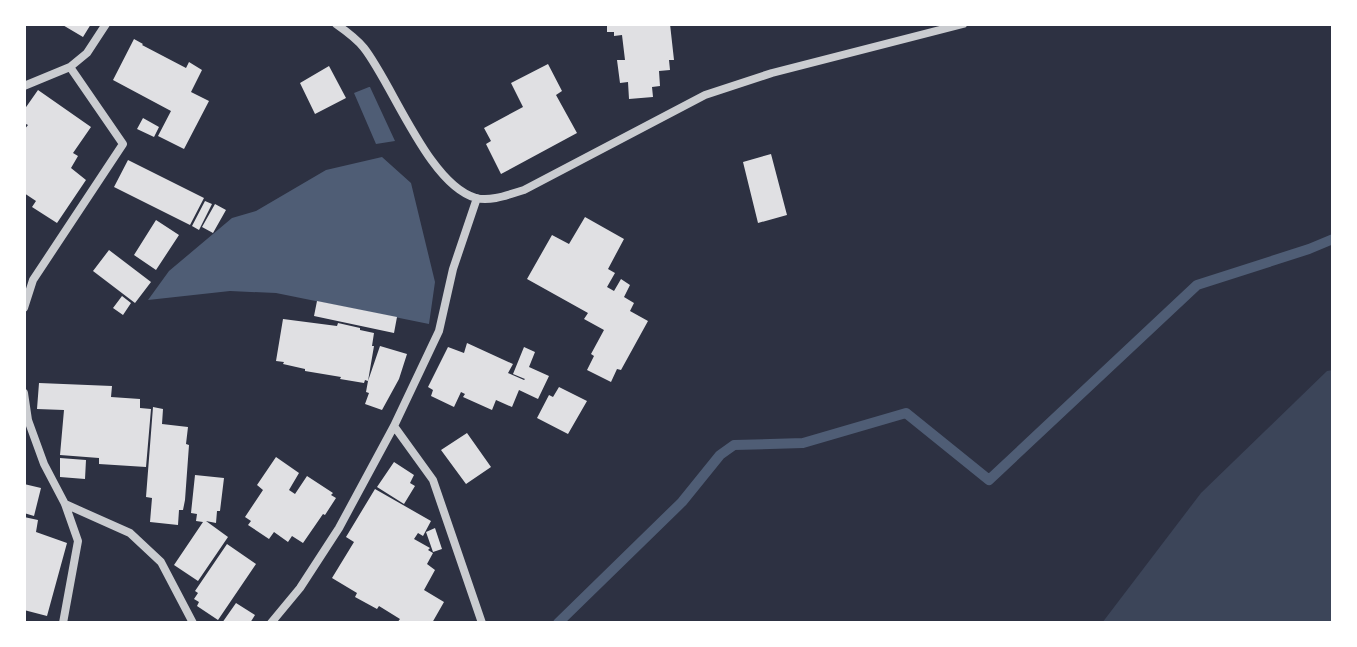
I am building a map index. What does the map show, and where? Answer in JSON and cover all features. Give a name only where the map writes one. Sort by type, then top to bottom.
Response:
[{"type":"street","points":[[24,86],[70,67],[87,53],[106,24]]},
{"type":"street","points":[[336,24],[364,48],[428,155],[456,187],[477,198],[494,198],[524,190],[705,95],[772,73],[963,24]]},
{"type":"street","points":[[24,308],[33,280],[123,144],[70,67]]},
{"type":"street","points":[[271,623],[300,588],[339,528],[394,426],[439,331],[453,269],[477,198]]},
{"type":"street","points":[[24,393],[28,420],[44,464],[65,504],[78,541],[63,623]]},
{"type":"street","points":[[394,426],[433,480],[482,623]]},
{"type":"street","points":[[65,504],[130,533],[151,552],[161,562],[193,623]]},
{"type":"shaded area","points":[[370,87],[395,141],[376,144],[354,93]]},
{"type":"shaded area","points":[[382,157],[411,183],[435,282],[429,324],[276,293],[230,291],[148,300],[169,271],[232,218],[256,211],[326,170]]},
{"type":"shaded area","points":[[1333,370],[1333,623],[1102,623],[1201,493],[1327,371]]},
{"type":"building","points":[[61,24],[91,24],[83,37]]},
{"type":"building","points":[[607,24],[670,24],[674,60],[669,60],[670,70],[659,71],[660,86],[652,87],[653,97],[629,99],[628,82],[620,83],[617,60],[625,60],[622,35],[614,36],[614,32],[607,32]]},
{"type":"building","points":[[134,39],[186,68],[189,62],[202,70],[191,92],[209,101],[184,149],[158,136],[171,111],[113,80]]},
{"type":"building","points":[[548,64],[562,91],[556,95],[577,133],[501,174],[486,144],[491,141],[484,128],[523,107],[511,83]]},
{"type":"building","points":[[329,66],[346,98],[315,114],[300,83]]},
{"type":"building","points":[[38,90],[91,127],[73,153],[78,156],[71,168],[86,180],[57,223],[32,207],[36,201],[24,193],[24,130],[28,125],[24,123],[24,110]]},
{"type":"building","points":[[143,118],[159,127],[154,137],[137,129]]},
{"type":"building","points":[[771,154],[787,215],[758,223],[743,162]]},
{"type":"building","points":[[128,160],[204,198],[190,225],[114,187]]},
{"type":"building","points":[[205,201],[212,204],[199,230],[192,226]]},
{"type":"building","points":[[215,204],[226,210],[213,233],[202,227]]},
{"type":"building","points":[[585,217],[624,239],[608,269],[615,273],[607,287],[614,291],[621,279],[630,285],[624,297],[634,303],[630,311],[648,321],[611,382],[587,370],[594,356],[591,354],[604,330],[584,319],[588,313],[527,279],[552,235],[569,244]]},
{"type":"building","points":[[156,220],[179,235],[156,270],[134,255]]},
{"type":"building","points":[[109,250],[151,282],[135,303],[93,271]]},
{"type":"building","points":[[122,296],[131,303],[123,315],[113,308]]},
{"type":"building","points":[[317,301],[397,317],[394,333],[314,316]]},
{"type":"building","points":[[283,319],[337,326],[338,323],[374,333],[368,381],[340,379],[276,361]]},
{"type":"building","points":[[467,343],[513,364],[508,373],[524,380],[513,374],[524,347],[535,352],[529,367],[549,376],[538,399],[519,390],[512,407],[496,400],[492,410],[463,397],[465,394],[461,392],[454,407],[431,396],[433,390],[428,387],[448,347],[464,353]]},
{"type":"building","points":[[380,346],[407,354],[399,379],[382,410],[365,404],[369,393],[366,392]]},
{"type":"building","points":[[39,383],[112,386],[111,397],[140,399],[140,408],[151,409],[146,467],[99,464],[99,458],[60,455],[64,410],[37,409]]},
{"type":"building","points":[[559,387],[587,401],[568,434],[537,418],[549,395],[553,397]]},
{"type":"building","points":[[153,407],[163,409],[162,424],[188,427],[185,500],[183,510],[179,510],[178,525],[150,522],[152,498],[146,497]]},
{"type":"building","points":[[467,433],[491,467],[466,484],[441,450]]},
{"type":"building","points":[[276,457],[299,473],[289,490],[295,494],[307,476],[336,498],[303,543],[292,536],[288,542],[274,532],[269,539],[248,525],[251,521],[245,517],[263,490],[257,485]]},
{"type":"building","points":[[60,458],[86,460],[85,479],[60,477]]},
{"type":"building","points":[[394,462],[414,475],[410,483],[415,486],[404,504],[377,487]]},
{"type":"building","points":[[195,475],[224,478],[216,523],[206,521],[228,537],[198,581],[174,565],[203,522],[196,521],[197,514],[191,513]]},
{"type":"building","points":[[24,484],[41,488],[34,516],[24,513]]},
{"type":"building","points":[[375,489],[431,521],[423,536],[418,533],[414,539],[433,553],[427,564],[435,570],[424,590],[444,602],[432,623],[397,623],[400,619],[379,606],[377,609],[355,597],[357,593],[332,578],[354,542],[346,537]]},
{"type":"building","points":[[24,517],[38,520],[36,532],[67,543],[47,616],[24,610]]},
{"type":"building","points":[[435,528],[442,549],[433,552],[426,532]]},
{"type":"building","points":[[227,544],[256,564],[218,620],[197,606],[199,602],[194,599],[198,593],[195,591]]},
{"type":"building","points":[[236,603],[255,615],[250,623],[222,623]]},
{"type":"waterway","points":[[558,623],[682,502],[720,455],[734,445],[803,443],[906,413],[989,480],[1197,285],[1333,239]]}]
